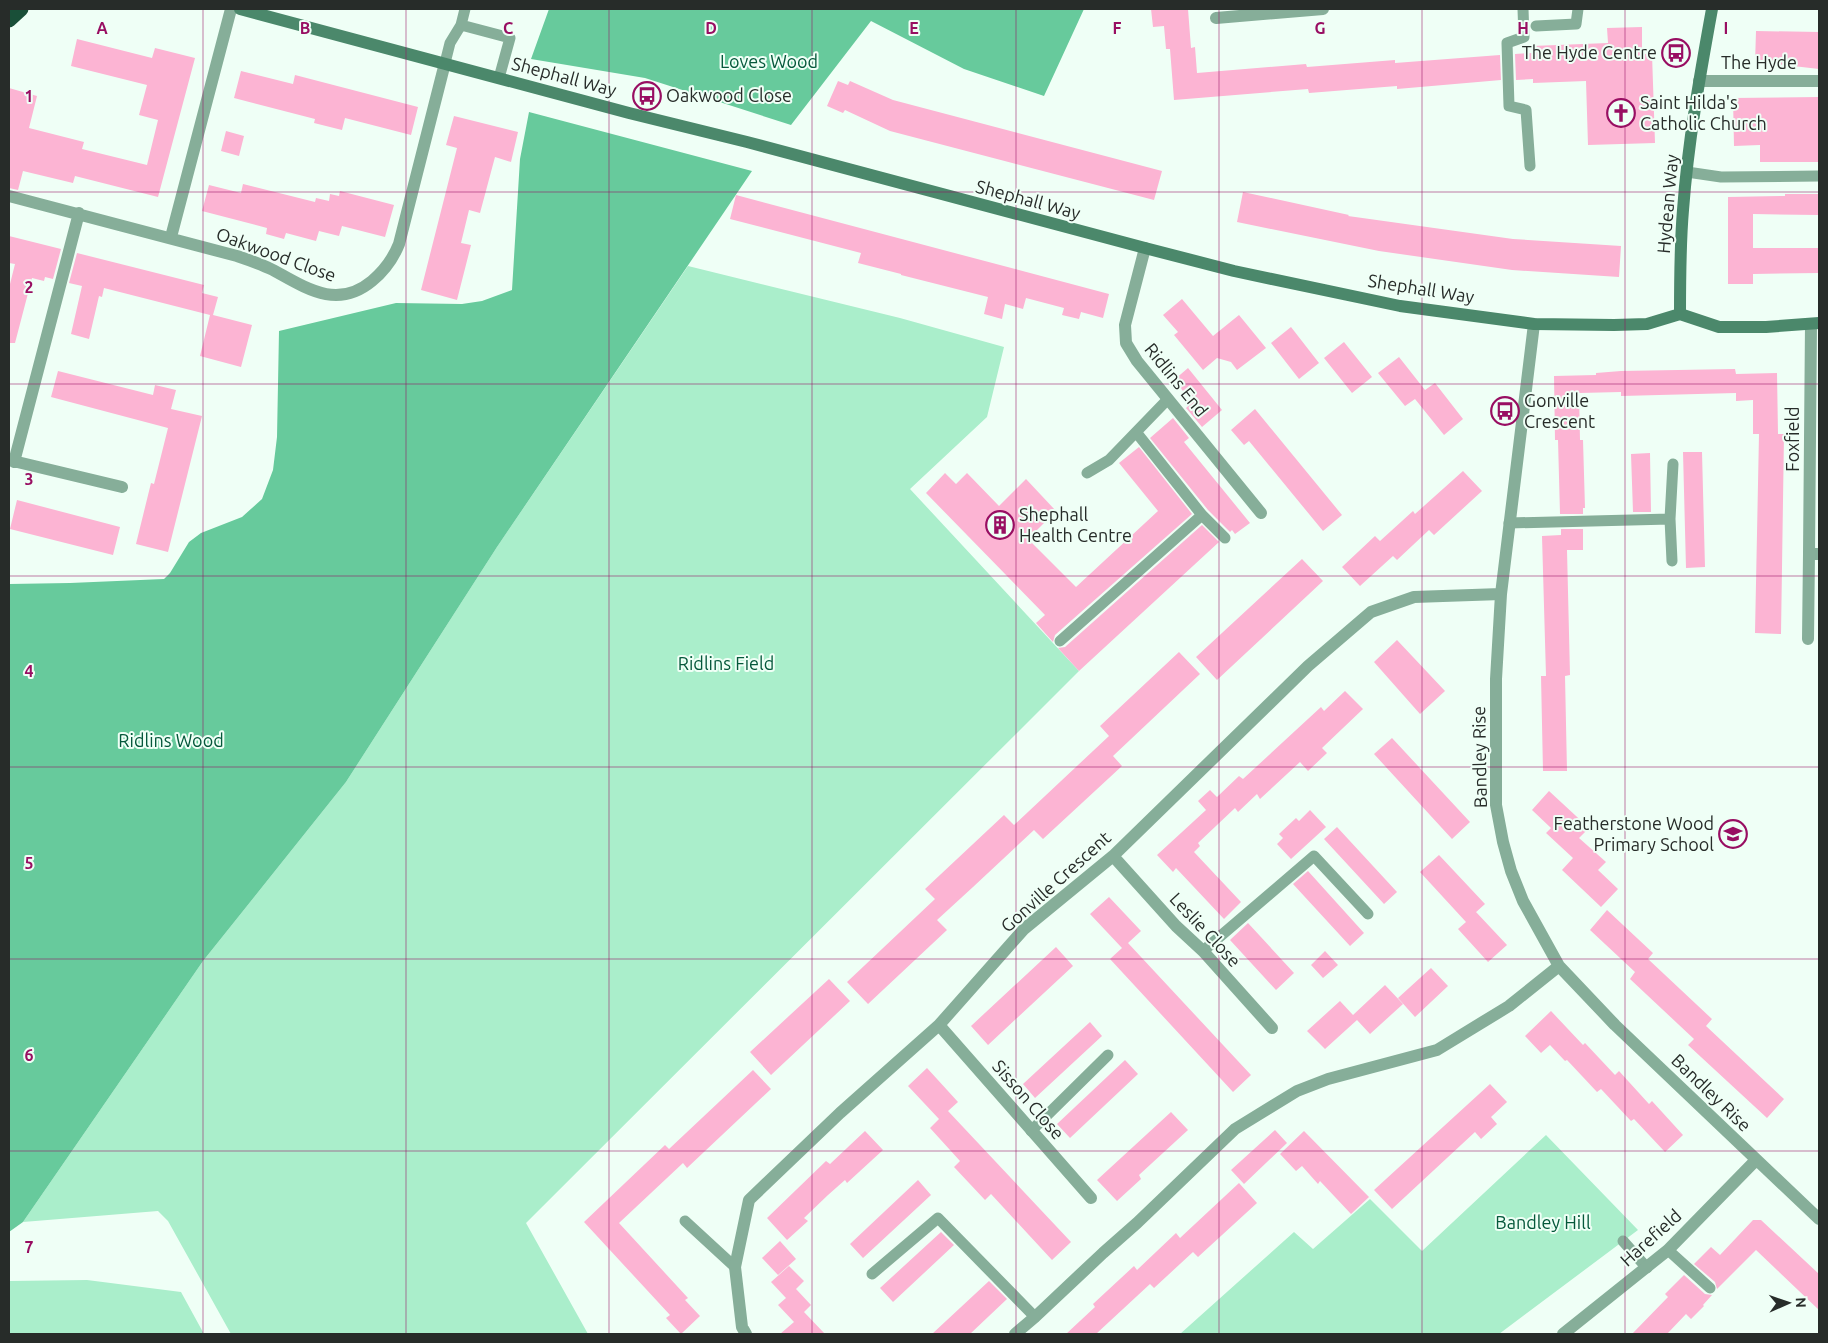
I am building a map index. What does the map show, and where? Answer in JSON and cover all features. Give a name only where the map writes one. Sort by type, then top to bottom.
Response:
[{"type":"highway","points":[[9,20],[21,9]]},
{"type":"street","points":[[171,238],[232,9]]},
{"type":"street","name":"Shephall Way","points":[[240,9],[266,12],[629,113],[747,142],[1234,271],[1400,306],[1534,324],[1614,326],[1647,324],[1680,314]]},
{"type":"street","points":[[1215,14],[1323,9]]},
{"type":"street","name":"Hydean Way","points":[[1680,314],[1683,211],[1687,172],[1698,81],[1712,9]]},
{"type":"street","name":"Oakwood Close","points":[[9,196],[79,213],[256,262],[293,282],[332,296],[347,295],[364,288],[394,258],[446,63]]},
{"type":"street","name":"The Hyde","points":[[1698,81],[1819,81]]},
{"type":"street","points":[[79,213],[11,461],[122,487]]},
{"type":"street","name":"Ridlins End","points":[[1145,248],[1124,325],[1126,344],[1130,352],[1262,513]]},
{"type":"street","points":[[1680,314],[1719,327],[1815,324]]},
{"type":"street","name":"Bandley Rise","points":[[1534,324],[1501,594],[1496,679],[1495,774],[1496,805],[1503,842],[1523,901],[1559,966],[1615,1026],[1819,1219]]},
{"type":"street","name":"Foxfield","points":[[1808,639],[1814,554],[1815,324]]},
{"type":"street","name":"Gonville Crescent","points":[[746,1334],[742,1327],[735,1267],[749,1200],[840,1113],[939,1025],[1024,930],[1113,856],[1308,666],[1372,612],[1414,597],[1501,594]]},
{"type":"street","name":"Leslie Close","points":[[1113,856],[1176,926],[1203,951],[1272,1028]]},
{"type":"street","points":[[1015,1334],[1234,1129],[1297,1091],[1328,1079],[1437,1050],[1509,1006],[1559,966]]},
{"type":"street","name":"Sisson Close","points":[[939,1025],[1091,1198]]},
{"type":"street","name":"Harefield","points":[[1563,1334],[1668,1250],[1756,1160]]},
{"type":"lane","points":[[446,63],[450,43],[461,25],[465,9]]},
{"type":"lane","points":[[1523,9],[1524,37],[1507,43],[1509,106],[1526,110],[1530,166]]},
{"type":"lane","points":[[1536,26],[1576,24],[1578,9]]},
{"type":"lane","points":[[461,25],[510,38],[499,78]]},
{"type":"lane","points":[[1687,172],[1721,176],[1819,176]]},
{"type":"lane","points":[[1087,473],[1109,460],[1168,399]]},
{"type":"lane","points":[[1136,432],[1202,515],[1225,538]]},
{"type":"lane","points":[[1672,561],[1670,519],[1673,464]]},
{"type":"lane","points":[[1060,641],[1202,515]]},
{"type":"lane","points":[[1509,523],[1670,519]]},
{"type":"lane","points":[[1203,951],[1314,856],[1368,914]]},
{"type":"lane","points":[[1031,1131],[1108,1055]]},
{"type":"lane","points":[[872,1274],[938,1218],[1035,1317]]},
{"type":"lane","points":[[685,1221],[735,1267]]},
{"type":"lane","points":[[1623,1241],[1647,1268]]},
{"type":"lane","points":[[1668,1250],[1710,1288]]},
{"type":"green space","name":"Loves Wood","points":[[549,9],[1084,9],[1044,96],[964,69],[871,21],[791,125],[645,78],[531,59]]},
{"type":"green space","name":"Ridlins Wood","points":[[529,112],[752,171],[497,547],[346,782],[203,961],[23,1222],[9,1232],[9,584],[164,579],[170,573],[189,542],[201,533],[242,517],[262,499],[273,470],[277,437],[279,331],[396,303],[462,304],[482,301],[512,290],[520,159]]},
{"type":"green space","name":"Ridlins Field","points":[[688,266],[900,318],[1004,347],[987,417],[910,489],[1079,671],[526,1223],[588,1334],[231,1334],[168,1221],[158,1211],[23,1222],[203,961],[346,782],[497,547]]},
{"type":"green space","name":"Bandley Hill","points":[[1546,1135],[1638,1230],[1499,1334],[1180,1334],[1294,1232],[1313,1249],[1370,1199],[1422,1251]]},
{"type":"green space","points":[[87,1280],[181,1292],[204,1334],[9,1334],[9,1281]]},
{"type":"building","points":[[1151,9],[1188,9],[1191,48],[1195,47],[1197,73],[1306,64],[1307,67],[1395,60],[1395,63],[1500,55],[1501,80],[1397,89],[1397,86],[1309,93],[1308,89],[1174,100],[1170,49],[1166,49],[1164,26],[1153,27]]},
{"type":"building","name":"Saint Hilda's Catholic Church","points":[[1642,27],[1642,54],[1652,54],[1655,143],[1588,145],[1586,81],[1533,83],[1533,79],[1516,80],[1515,54],[1532,53],[1532,46],[1608,43],[1607,28]]},
{"type":"building","points":[[1756,31],[1819,32],[1819,69],[1776,64],[1755,64]]},
{"type":"building","points":[[77,39],[152,58],[155,48],[195,58],[158,197],[75,176],[73,183],[23,171],[18,190],[9,188],[9,88],[37,96],[29,128],[84,142],[82,149],[147,165],[158,120],[139,115],[147,85],[71,66]]},
{"type":"building","points":[[241,71],[293,84],[295,75],[418,107],[411,135],[345,118],[342,130],[314,123],[315,119],[234,98]]},
{"type":"building","points":[[838,81],[848,85],[850,81],[893,100],[1162,171],[1154,200],[890,131],[845,110],[843,113],[827,106]]},
{"type":"building","points":[[1819,97],[1819,162],[1760,162],[1760,145],[1734,146],[1733,98]]},
{"type":"building","points":[[454,116],[518,132],[511,162],[495,157],[480,213],[469,210],[461,243],[471,245],[457,300],[421,290],[457,148],[446,145]]},
{"type":"building","points":[[226,131],[244,136],[239,156],[221,151]]},
{"type":"building","points":[[243,184],[315,202],[316,198],[329,201],[330,194],[339,196],[340,191],[394,205],[385,237],[342,226],[339,236],[319,231],[316,241],[286,233],[284,239],[266,234],[267,228],[202,211],[209,185],[241,193]]},
{"type":"building","points":[[1243,192],[1348,216],[1513,239],[1621,246],[1619,277],[1512,270],[1379,251],[1237,222]]},
{"type":"building","points":[[1785,194],[1819,194],[1819,215],[1753,214],[1753,248],[1819,248],[1819,273],[1753,274],[1753,284],[1728,284],[1728,197],[1785,196]]},
{"type":"building","points":[[736,195],[1109,294],[1103,318],[1081,312],[1079,319],[1062,315],[1064,308],[1026,298],[1023,309],[1005,304],[1002,319],[984,314],[988,297],[858,263],[861,253],[730,219]]},
{"type":"building","points":[[9,236],[61,249],[53,279],[45,277],[44,281],[32,278],[15,343],[9,343],[9,288],[15,264],[9,263]]},
{"type":"building","points":[[77,253],[204,285],[202,293],[218,297],[213,315],[252,325],[241,367],[200,356],[210,315],[104,288],[102,297],[99,296],[89,339],[71,334],[82,286],[69,283]]},
{"type":"building","points":[[1182,299],[1213,336],[1239,315],[1266,348],[1237,370],[1231,362],[1217,358],[1203,370],[1174,335],[1178,332],[1163,315]]},
{"type":"building","points":[[1291,327],[1319,363],[1299,379],[1271,343]]},
{"type":"building","points":[[1344,342],[1372,377],[1352,393],[1324,358]]},
{"type":"building","points":[[1399,357],[1425,390],[1435,383],[1463,419],[1444,435],[1415,399],[1405,406],[1378,373]]},
{"type":"building","points":[[1188,368],[1222,410],[1202,427],[1186,408],[1192,402],[1174,380]]},
{"type":"building","points":[[1735,369],[1736,374],[1777,373],[1778,434],[1784,434],[1781,634],[1755,633],[1759,434],[1753,434],[1753,400],[1736,401],[1736,393],[1621,396],[1621,392],[1579,393],[1580,440],[1583,440],[1585,508],[1583,508],[1583,514],[1560,514],[1558,440],[1555,440],[1554,376],[1596,375],[1596,373],[1621,371]]},
{"type":"building","points":[[58,371],[153,395],[155,385],[176,390],[171,409],[202,416],[168,552],[136,544],[151,483],[154,484],[168,428],[51,397]]},
{"type":"building","points":[[1255,409],[1342,515],[1323,531],[1249,441],[1244,445],[1231,430]]},
{"type":"building","points":[[1173,418],[1189,438],[1184,442],[1250,523],[1235,534],[1232,530],[1230,532],[1208,510],[1150,438]]},
{"type":"building","points":[[1139,447],[1192,514],[1055,635],[1053,642],[1036,623],[1045,615],[926,493],[945,473],[956,484],[967,473],[999,506],[1026,479],[1056,511],[1028,539],[1076,587],[1158,511],[1119,463]]},
{"type":"building","points":[[1683,452],[1702,452],[1705,567],[1686,568]]},
{"type":"building","points":[[1650,453],[1651,512],[1633,512],[1631,454]]},
{"type":"building","points":[[1463,471],[1482,491],[1434,535],[1429,530],[1397,560],[1393,556],[1360,586],[1342,567],[1375,536],[1380,541],[1413,511],[1415,514]]},
{"type":"building","points":[[17,500],[120,527],[113,555],[10,529]]},
{"type":"building","points":[[1202,525],[1219,542],[1079,671],[1058,648],[1065,647]]},
{"type":"building","points":[[1561,529],[1583,529],[1583,550],[1567,550],[1570,675],[1565,676],[1567,771],[1543,771],[1541,676],[1546,676],[1542,536],[1561,535]]},
{"type":"building","points":[[1302,559],[1323,581],[1217,680],[1196,657]]},
{"type":"building","points":[[1397,640],[1445,691],[1420,714],[1374,662]]},
{"type":"building","points":[[1179,652],[1200,674],[1113,756],[1122,766],[1043,839],[1034,830],[937,920],[947,930],[868,1004],[847,982],[935,899],[925,889],[1004,815],[1014,825],[1109,736],[1100,726]]},
{"type":"building","points":[[1345,691],[1363,709],[1322,748],[1327,753],[1308,771],[1300,762],[1260,799],[1257,794],[1238,812],[1235,808],[1198,843],[1200,846],[1194,852],[1241,902],[1224,919],[1176,868],[1173,872],[1157,855],[1206,810],[1198,801],[1210,790],[1217,797],[1239,776],[1243,779],[1321,707],[1324,711]]},
{"type":"building","points":[[1392,738],[1470,822],[1452,839],[1374,754]]},
{"type":"building","points":[[1549,791],[1589,828],[1579,838],[1606,862],[1598,870],[1618,889],[1601,907],[1562,870],[1573,858],[1546,833],[1551,828],[1532,810]]},
{"type":"building","points":[[1310,810],[1326,827],[1291,859],[1277,844],[1283,838],[1279,834],[1296,818],[1299,821]]},
{"type":"building","points":[[1337,827],[1397,892],[1384,904],[1324,839]]},
{"type":"building","points":[[1439,855],[1485,904],[1476,912],[1507,945],[1488,962],[1458,929],[1466,922],[1420,872]]},
{"type":"building","points":[[1308,871],[1364,933],[1350,946],[1293,884]]},
{"type":"building","points":[[1109,897],[1141,931],[1128,943],[1251,1075],[1233,1092],[1110,959],[1122,948],[1090,914]]},
{"type":"building","points":[[1607,910],[1653,953],[1648,959],[1712,1019],[1706,1026],[1784,1099],[1767,1118],[1688,1045],[1694,1039],[1630,979],[1635,972],[1590,930]]},
{"type":"building","points":[[1248,923],[1294,973],[1276,990],[1230,940]]},
{"type":"building","points":[[1056,947],[1073,966],[988,1045],[971,1026]]},
{"type":"building","points":[[1325,951],[1338,965],[1323,978],[1311,965]]},
{"type":"building","points":[[1431,968],[1448,986],[1415,1017],[1398,998]]},
{"type":"building","points":[[829,979],[850,1001],[771,1075],[750,1052]]},
{"type":"building","points":[[1385,985],[1403,1004],[1370,1034],[1357,1020],[1325,1049],[1307,1031],[1340,1001],[1353,1015]]},
{"type":"building","points":[[1551,1011],[1615,1075],[1619,1071],[1649,1104],[1652,1101],[1683,1135],[1665,1152],[1634,1119],[1631,1121],[1601,1089],[1597,1092],[1550,1045],[1541,1053],[1525,1036]]},
{"type":"building","points":[[1090,1022],[1102,1036],[1035,1098],[1023,1084]]},
{"type":"building","points":[[1125,1060],[1138,1074],[1070,1138],[1057,1124]]},
{"type":"building","points":[[927,1068],[958,1102],[948,1111],[1071,1242],[1052,1260],[991,1194],[985,1200],[954,1167],[960,1161],[930,1128],[939,1119],[908,1086]]},
{"type":"building","points":[[753,1070],[771,1089],[687,1168],[683,1163],[619,1223],[688,1298],[685,1300],[700,1316],[681,1334],[666,1318],[670,1315],[584,1222],[665,1145],[669,1149]]},
{"type":"building","points":[[1490,1084],[1507,1102],[1491,1117],[1497,1124],[1481,1139],[1475,1132],[1392,1209],[1374,1190]]},
{"type":"building","points":[[1171,1112],[1188,1130],[1139,1175],[1141,1179],[1117,1201],[1097,1180]]},
{"type":"building","points":[[1275,1130],[1287,1143],[1244,1184],[1231,1170]]},
{"type":"building","points":[[865,1131],[883,1150],[847,1183],[845,1180],[828,1195],[804,1218],[808,1221],[787,1240],[767,1218],[826,1161],[830,1164]]},
{"type":"building","points":[[1304,1131],[1369,1197],[1351,1214],[1320,1181],[1318,1184],[1302,1166],[1296,1171],[1280,1154]]},
{"type":"building","points":[[918,1180],[931,1195],[863,1258],[850,1244]]},
{"type":"building","points":[[1239,1183],[1257,1203],[1198,1257],[1193,1252],[1154,1288],[1150,1284],[1096,1334],[1066,1334],[1095,1307],[1093,1304],[1134,1266],[1137,1270],[1176,1233],[1180,1238]]},
{"type":"building","points":[[1753,1220],[1761,1220],[1819,1274],[1819,1310],[1756,1250],[1717,1289],[1715,1282],[1694,1264],[1711,1247],[1720,1255]]},
{"type":"building","points":[[941,1232],[954,1245],[893,1302],[880,1288]]},
{"type":"building","points":[[780,1241],[796,1259],[778,1275],[762,1258]]},
{"type":"building","points":[[789,1266],[804,1281],[796,1289],[811,1305],[804,1312],[825,1334],[780,1334],[794,1322],[778,1305],[786,1298],[771,1282]]},
{"type":"building","points":[[1684,1275],[1705,1294],[1712,1295],[1704,1306],[1691,1319],[1686,1314],[1667,1334],[1632,1334],[1668,1297],[1665,1294]]},
{"type":"building","points":[[989,1281],[1007,1299],[970,1334],[932,1334]]},
{"type":"place","name":"The Hyde Centre","points":[[1676,53]]},
{"type":"place","name":"Oakwood Close","points":[[647,96]]},
{"type":"place","name":"Saint Hilda's Catholic Church","points":[[1621,113]]},
{"type":"place","name":"Gonville Crescent","points":[[1505,411]]},
{"type":"place","name":"Shephall Health Centre","points":[[1000,525]]},
{"type":"place","name":"Featherstone Wood Primary School","points":[[1733,834]]}]
